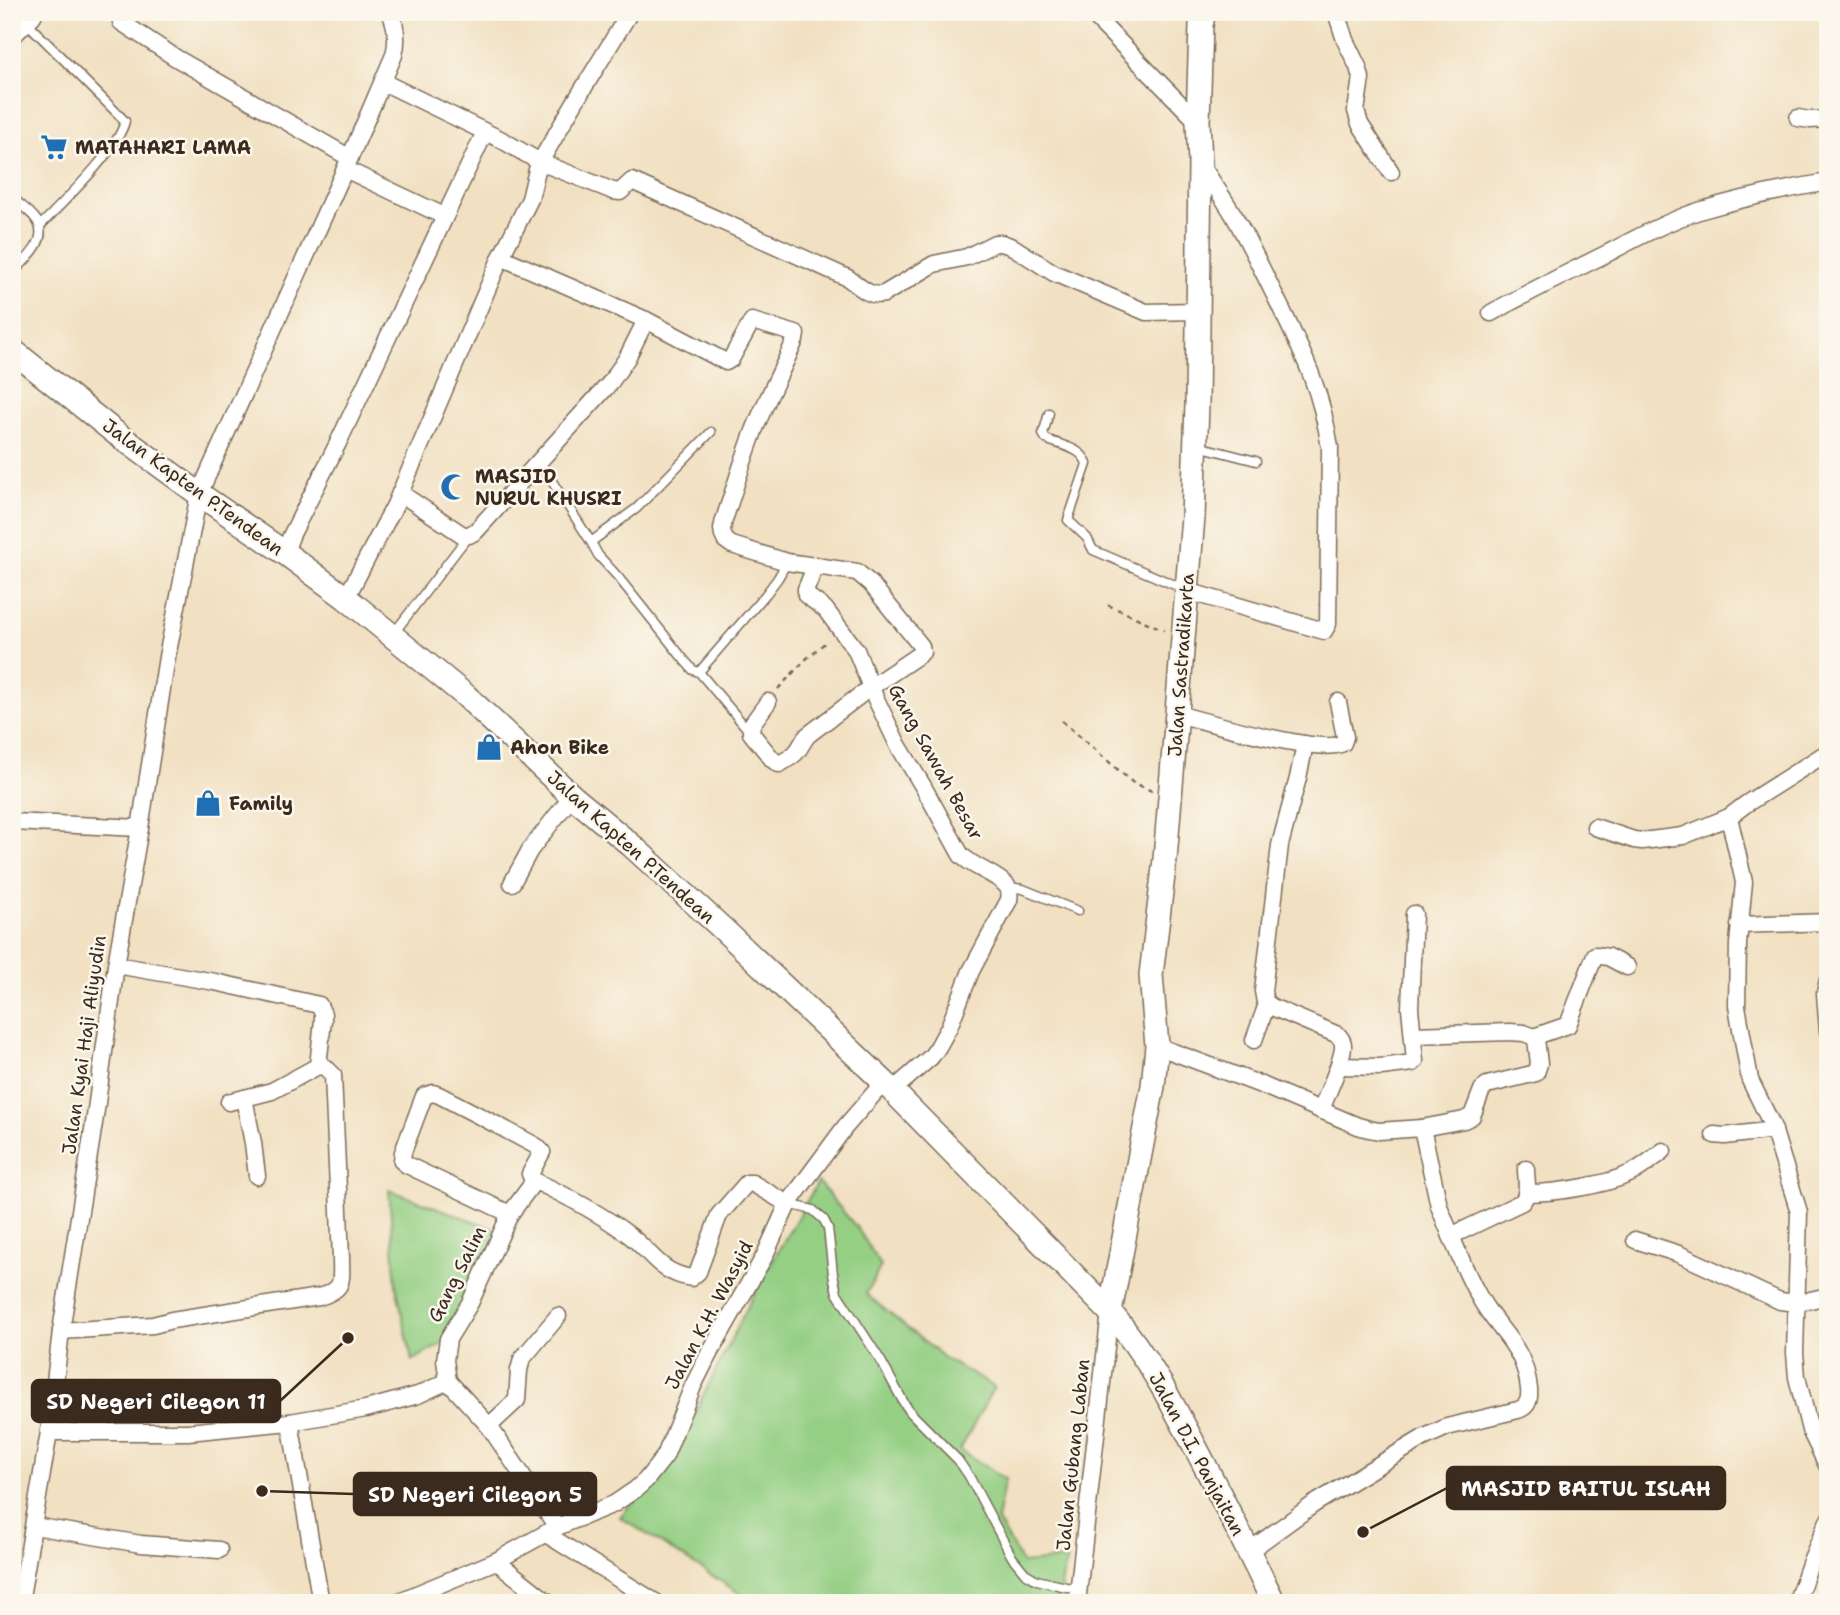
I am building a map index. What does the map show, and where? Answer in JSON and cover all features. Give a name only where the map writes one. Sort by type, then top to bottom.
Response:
[{"type":"street","name":"Jalan Kyai Haji Aliyudin","points":[[20,1603],[49,1432],[61,1331],[116,965],[167,657],[199,495],[348,164],[394,55],[397,43],[394,20],[390,12]]},
{"type":"street","points":[[346,598],[400,493],[501,257],[530,199],[540,162],[630,12]]},
{"type":"street","points":[[1090,12],[1198,122]]},
{"type":"street","name":"Jalan Sastradikarta","points":[[1111,1312],[1153,1086],[1157,1046],[1151,975],[1165,859],[1192,517],[1198,311],[1198,122],[1204,12]]},
{"type":"street","points":[[1336,12],[1361,78],[1356,111],[1360,124],[1391,172]]},
{"type":"street","points":[[121,22],[348,164],[444,216]]},
{"type":"street","points":[[383,82],[540,162],[613,191],[620,192],[632,181],[637,182],[848,278],[872,295],[884,294],[934,264],[967,257],[995,243],[1002,243],[1054,273],[1146,312],[1198,311]]},
{"type":"street","points":[[1798,118],[1828,119]]},
{"type":"street","points":[[285,553],[485,132]]},
{"type":"street","points":[[1187,590],[1324,631],[1327,628],[1330,448],[1317,387],[1249,244],[1200,162]]},
{"type":"street","points":[[1491,313],[1677,219],[1763,195],[1828,183]]},
{"type":"street","points":[[501,257],[646,320],[726,362],[731,359],[751,321],[796,334],[753,432],[722,529],[725,540],[732,545],[787,562],[857,572],[871,583],[921,646],[922,652],[870,687],[808,735],[798,751],[779,764],[751,733],[752,724],[768,702]]},
{"type":"street","points":[[400,493],[459,532],[469,535],[476,531],[620,369],[646,320]]},
{"type":"street","name":"Jalan Kapten P.Tendean","points":[[12,350],[199,495],[346,598],[467,696],[572,796],[631,845],[724,930],[888,1087],[1111,1312]]},
{"type":"street","name":"Gang Sawah Besar","points":[[816,565],[805,592],[825,609],[856,650],[870,687],[898,745],[961,855],[1008,887]]},
{"type":"street","points":[[1177,714],[1282,740],[1333,746],[1343,743],[1345,734],[1338,702]]},
{"type":"street","points":[[1254,1040],[1267,1004],[1263,981],[1280,845],[1305,744]]},
{"type":"street","points":[[1595,827],[1634,840],[1651,841],[1683,836],[1729,817],[1828,752]]},
{"type":"street","points":[[512,883],[530,850],[572,796]]},
{"type":"street","points":[[1729,817],[1744,882],[1737,1006],[1750,1080],[1774,1130],[1799,1212],[1797,1377],[1810,1430],[1828,1466]]},
{"type":"street","points":[[12,822],[140,828]]},
{"type":"street","points":[[888,1087],[931,1057],[938,1047],[971,971],[1009,900],[1008,887]]},
{"type":"street","points":[[1339,1066],[1381,1067],[1415,1061],[1410,1008],[1414,914]]},
{"type":"street","points":[[1740,925],[1828,922]]},
{"type":"street","points":[[1157,1046],[1264,1086],[1358,1126],[1379,1131],[1422,1128],[1464,1120],[1472,1116],[1482,1090],[1487,1085],[1536,1073],[1539,1064],[1537,1038],[1568,1025],[1595,955],[1608,957],[1627,967]]},
{"type":"street","points":[[116,965],[227,984],[319,1006],[323,1020],[318,1066]]},
{"type":"street","points":[[1828,980],[1825,993],[1828,1031]]},
{"type":"street","points":[[1267,1004],[1338,1035],[1343,1044],[1339,1066],[1321,1111]]},
{"type":"street","points":[[1413,1035],[1510,1032],[1537,1038]]},
{"type":"street","points":[[61,1331],[153,1325],[319,1297],[339,1289],[341,1258],[334,1083],[330,1070],[318,1066],[272,1091],[236,1100],[253,1143],[257,1176]]},
{"type":"street","name":"Jalan K.H. Wasyid","points":[[395,1603],[495,1561],[552,1531],[614,1504],[636,1489],[655,1470],[672,1442],[709,1354],[764,1257],[789,1204],[845,1127],[888,1087]]},
{"type":"street","points":[[510,1214],[402,1161],[424,1096],[433,1093],[439,1095],[541,1150],[530,1174],[533,1180],[596,1213],[630,1236],[664,1268],[683,1276],[691,1278],[698,1272],[719,1215],[747,1183],[752,1183],[789,1204]]},
{"type":"street","points":[[1249,1551],[1314,1504],[1423,1438],[1447,1427],[1523,1409],[1530,1397],[1524,1363],[1516,1347],[1481,1300],[1451,1236],[1439,1206],[1422,1128]]},
{"type":"street","points":[[1714,1135],[1774,1130]]},
{"type":"street","points":[[1527,1193],[1568,1189],[1620,1178],[1636,1171],[1663,1151]]},
{"type":"street","points":[[1451,1236],[1514,1207],[1526,1198],[1526,1169]]},
{"type":"street","name":"Gang Salim","points":[[449,1381],[445,1360],[448,1339],[470,1303],[510,1214],[533,1180]]},
{"type":"street","points":[[1635,1240],[1679,1254],[1780,1301],[1797,1303],[1828,1296]]},
{"type":"street","name":"Jalan D.I. Panjaitan","points":[[1111,1312],[1127,1332],[1172,1404],[1249,1551],[1273,1603]]},
{"type":"street","name":"Jalan Gubang Laban","points":[[1078,1595],[1111,1312]]},
{"type":"street","points":[[489,1426],[517,1400],[522,1359],[558,1316]]},
{"type":"street","points":[[49,1432],[188,1432],[290,1423],[366,1409],[418,1395],[449,1381],[489,1426],[552,1531],[657,1603]]},
{"type":"street","points":[[290,1423],[321,1603]]},
{"type":"street","points":[[1796,1603],[1828,1521]]},
{"type":"street","points":[[34,1526],[141,1544],[219,1550]]},
{"type":"street","points":[[495,1561],[549,1603]]},
{"type":"lane","points":[[20,19],[125,121],[117,139],[80,185],[40,226]]},
{"type":"lane","points":[[12,197],[36,218],[41,234],[39,243],[12,274]]},
{"type":"lane","points":[[1049,412],[1043,434],[1046,439],[1082,453],[1086,458],[1087,464],[1068,520],[1087,538],[1093,551],[1187,590]]},
{"type":"lane","points":[[591,542],[637,508],[711,432]]},
{"type":"lane","points":[[1195,445],[1256,460]]},
{"type":"lane","points":[[539,461],[598,555],[685,661],[693,670],[699,672],[751,733]]},
{"type":"lane","points":[[393,635],[469,535]]},
{"type":"lane","points":[[699,672],[766,594],[787,562]]},
{"type":"lane","points":[[1008,887],[1023,889],[1078,911]]},
{"type":"lane","points":[[789,1204],[813,1210],[824,1220],[828,1228],[835,1285],[842,1302],[911,1413],[958,1460],[969,1476],[1012,1557],[1025,1573],[1037,1580],[1058,1585],[1078,1595]]},
{"type":"path","points":[[1108,605],[1183,639]]},
{"type":"path","points":[[768,702],[805,660],[841,628]]},
{"type":"path","points":[[1062,721],[1132,782],[1170,800]]},
{"type":"green space","points":[[818,1182],[858,1229],[881,1266],[866,1294],[945,1359],[994,1387],[960,1450],[1005,1479],[997,1519],[1022,1563],[1067,1559],[1057,1603],[755,1603],[620,1517],[675,1452],[759,1284]]},
{"type":"green space","points":[[389,1190],[501,1231],[459,1334],[412,1361],[396,1285]]},
{"type":"place","name":"MATAHARI LAMA","points":[[54,147]]},
{"type":"place","name":"MASJID NURUL KHUSRI","points":[[454,487]]},
{"type":"place","name":"Ahon Bike","points":[[489,747]]},
{"type":"place","name":"Family","points":[[208,803]]},
{"type":"place","name":"SD Negeri Cilegon 11","points":[[348,1338]]},
{"type":"place","name":"SD Negeri Cilegon 5","points":[[262,1491]]},
{"type":"place","name":"MASJID BAITUL ISLAH","points":[[1363,1532]]}]
